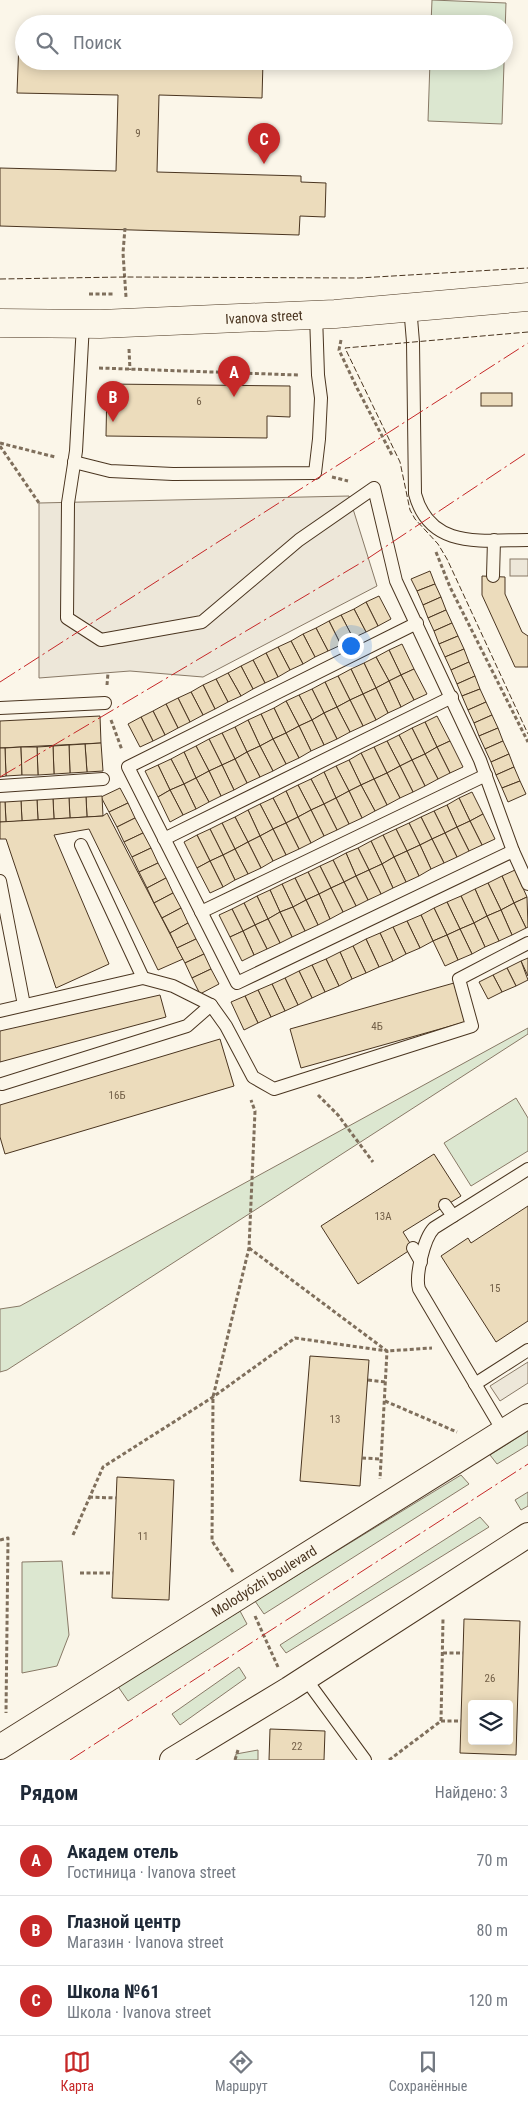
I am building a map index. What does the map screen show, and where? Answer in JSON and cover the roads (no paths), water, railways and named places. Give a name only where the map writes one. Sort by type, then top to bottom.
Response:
[{"type":"street","name":"Ivanova street","points":[[0,322],[83,324],[316,315],[528,297]]},
{"type":"street","name":"Molodyózhi boulevard","points":[[0,1747],[528,1416]]},
{"type":"street","points":[[172,1760],[297,1684],[528,1535]]},
{"type":"lane","points":[[410,306],[413,342],[416,494],[420,510],[433,525],[449,536],[466,540],[528,540]]},
{"type":"lane","points":[[74,462],[110,471],[173,474],[315,473],[321,398],[318,375],[316,315]]},
{"type":"lane","points":[[83,324],[76,451],[68,503],[67,618],[101,640],[202,622],[299,540],[374,488],[396,581],[452,697],[486,774],[513,851],[528,884]]},
{"type":"lane","points":[[494,540],[494,576]]},
{"type":"lane","points":[[417,623],[128,767],[238,983],[513,851]]},
{"type":"lane","points":[[164,839],[452,697]]},
{"type":"lane","points":[[0,708],[105,703]]},
{"type":"lane","points":[[201,912],[486,774]]},
{"type":"lane","points":[[0,786],[103,778]]},
{"type":"lane","points":[[81,846],[143,978]]},
{"type":"lane","points":[[0,881],[24,1005]]},
{"type":"lane","points":[[0,1011],[143,978],[173,986],[211,1005],[226,1026],[253,1077],[274,1089],[472,1026],[459,979],[528,943]]},
{"type":"lane","points":[[2,1084],[187,1026],[211,1005]]},
{"type":"lane","points":[[503,1431],[419,1289],[417,1277],[430,1232],[449,1211],[528,1168]]},
{"type":"lane","points":[[413,1248],[421,1262]]},
{"type":"lane","points":[[475,1384],[528,1350]]},
{"type":"lane","points":[[297,1684],[365,1760]]},
{"type":"place","name":"Школа №61","points":[[264,164]]},
{"type":"place","name":"Академ отель","points":[[234,397]]},
{"type":"place","name":"Глазной центр","points":[[113,422]]}]
